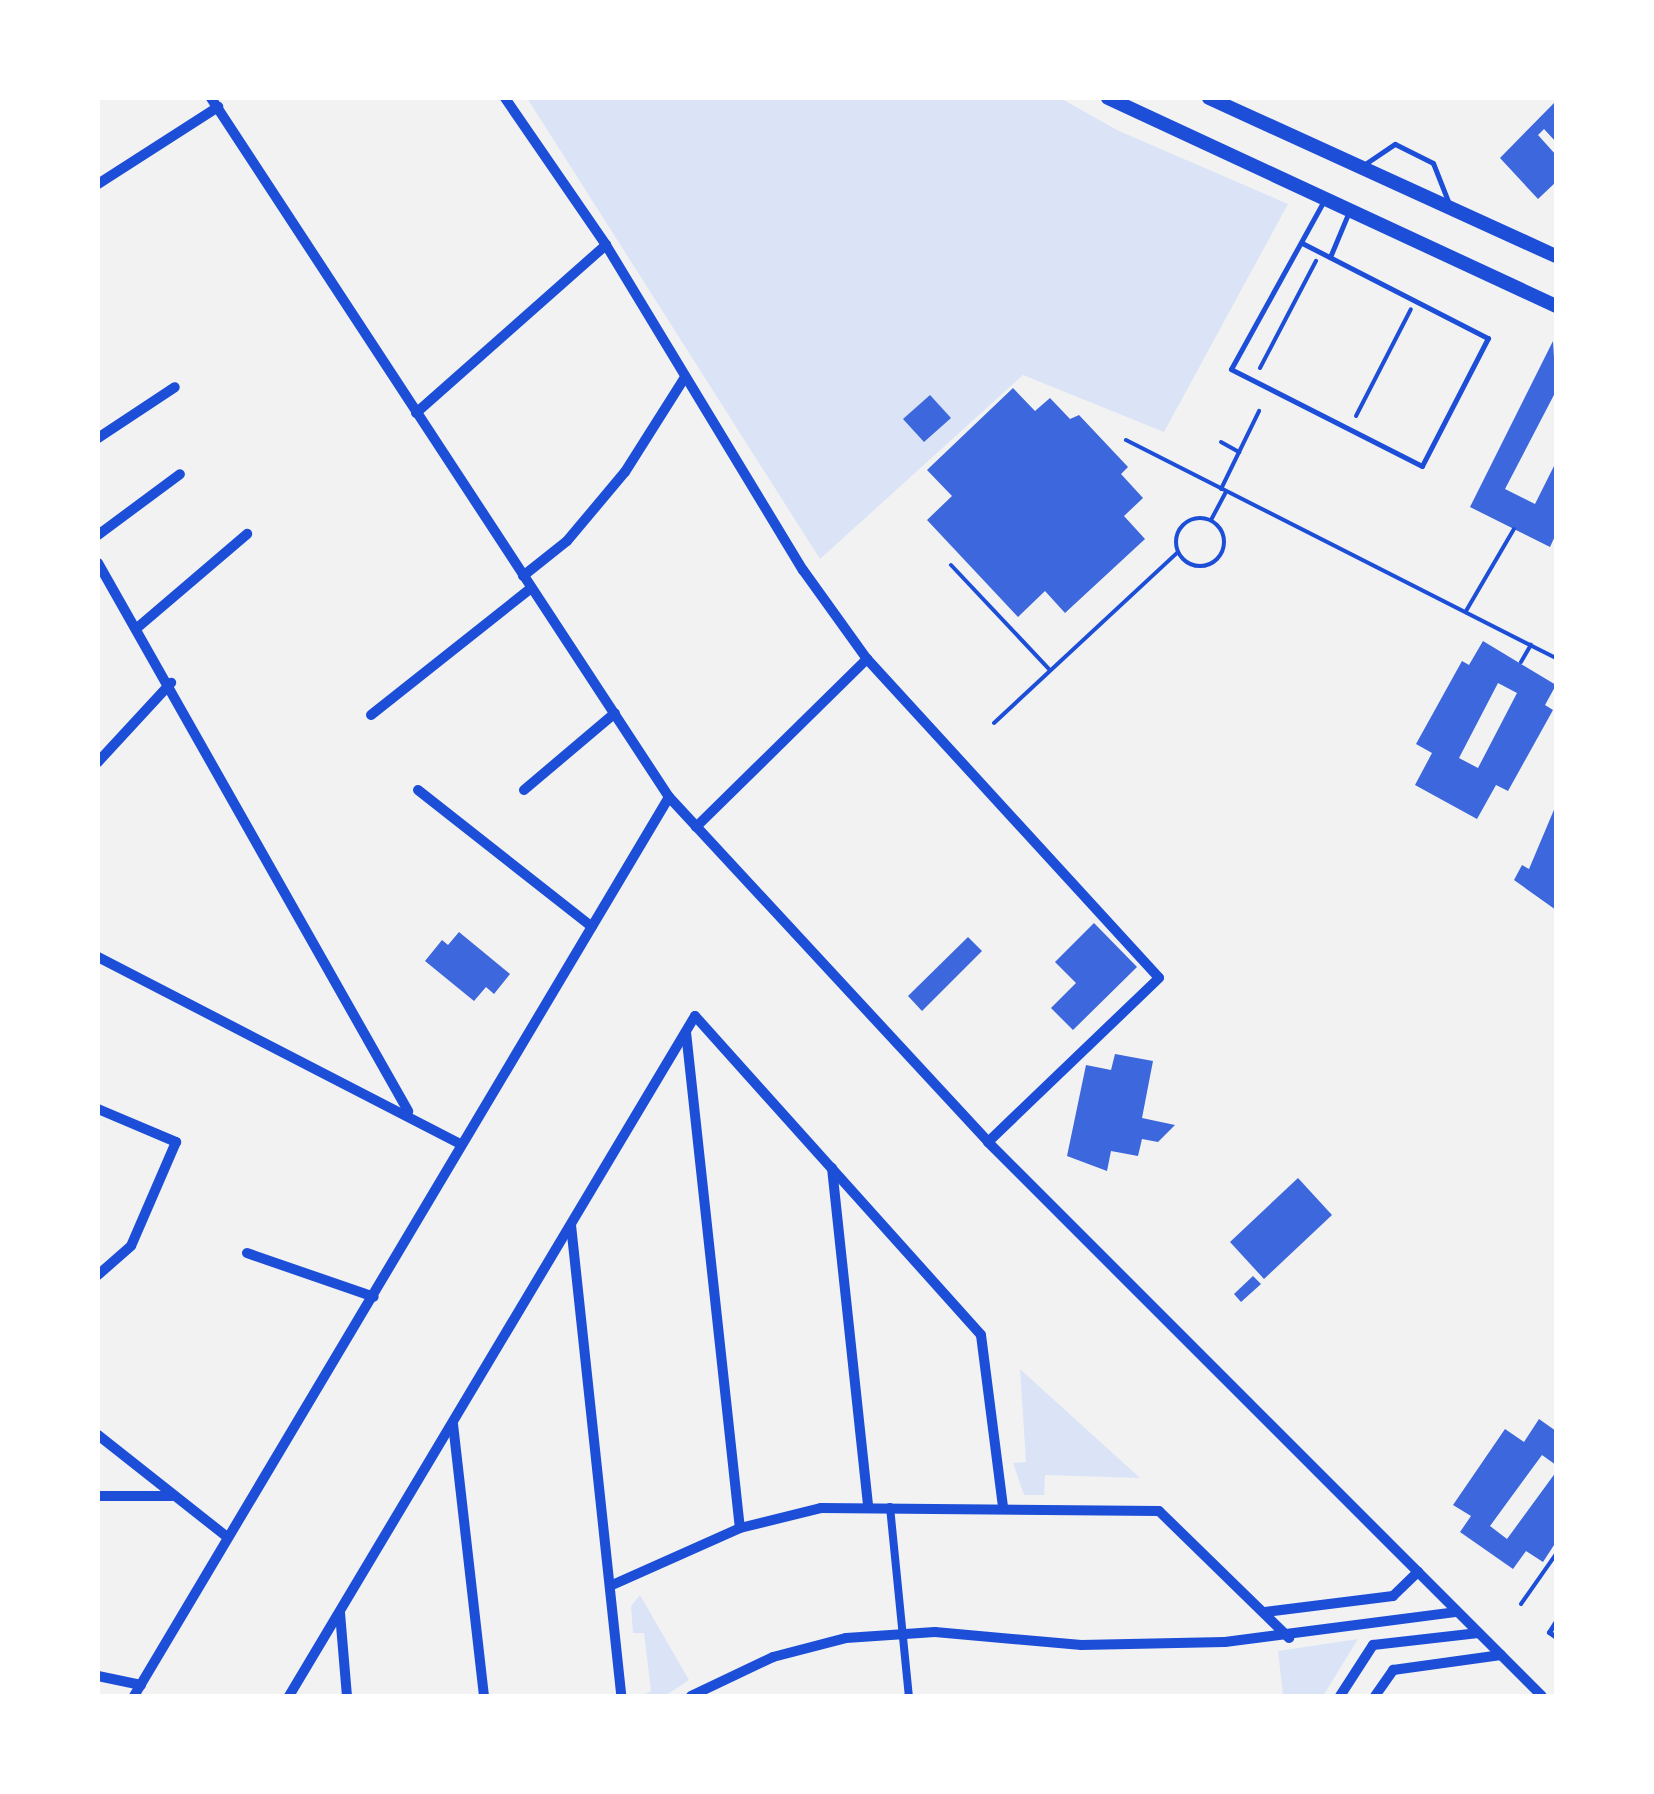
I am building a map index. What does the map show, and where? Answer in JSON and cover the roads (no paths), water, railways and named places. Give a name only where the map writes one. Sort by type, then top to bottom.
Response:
[{"type":"main road","points":[[1108,98],[1348,214],[1556,306]]},
{"type":"main road","points":[[1209,98],[1556,256]]},
{"type":"street","points":[[505,98],[606,245],[803,570],[866,659],[1159,978],[988,1142]]},
{"type":"street","points":[[98,184],[214,102],[669,798],[988,1142],[1542,1696]]},
{"type":"street","points":[[416,413],[606,245]]},
{"type":"street","points":[[523,576],[567,541],[625,472],[685,376]]},
{"type":"street","points":[[98,438],[175,386]]},
{"type":"street","points":[[98,535],[180,474]]},
{"type":"street","points":[[137,628],[247,534]]},
{"type":"street","points":[[98,564],[170,683],[408,1111]]},
{"type":"street","points":[[371,715],[531,588]]},
{"type":"street","points":[[696,827],[866,659]]},
{"type":"street","points":[[98,762],[170,683]]},
{"type":"street","points":[[524,790],[616,714]]},
{"type":"street","points":[[418,790],[592,926]]},
{"type":"street","points":[[134,1696],[669,798]]},
{"type":"street","points":[[98,956],[408,1111],[460,1144]]},
{"type":"street","points":[[289,1696],[695,1016],[981,1336],[1003,1507]]},
{"type":"street","points":[[686,1031],[740,1528]]},
{"type":"street","points":[[98,1109],[176,1142],[131,1246],[98,1276]]},
{"type":"street","points":[[832,1168],[868,1505]]},
{"type":"street","points":[[571,1224],[620,1696]]},
{"type":"street","points":[[248,1253],[374,1298]]},
{"type":"street","points":[[452,1422],[484,1696]]},
{"type":"street","points":[[98,1436],[227,1538]]},
{"type":"street","points":[[98,1496],[172,1496]]},
{"type":"street","points":[[890,1504],[908,1696]]},
{"type":"street","points":[[610,1586],[740,1528],[868,1505],[1159,1511],[1289,1638]]},
{"type":"street","points":[[1266,1612],[1393,1596],[1418,1572]]},
{"type":"street","points":[[340,1612],[347,1696]]},
{"type":"street","points":[[691,1696],[787,1653],[903,1633],[1106,1646],[1289,1638],[1457,1612]]},
{"type":"street","points":[[1340,1696],[1373,1645],[1478,1633]]},
{"type":"street","points":[[1375,1696],[1393,1670],[1501,1656]]},
{"type":"street","points":[[98,1676],[141,1685]]},
{"type":"lane","points":[[1363,165],[1395,144],[1433,163],[1448,204]]},
{"type":"lane","points":[[1302,243],[1488,338],[1422,466],[1231,369],[1324,202]]},
{"type":"lane","points":[[1330,258],[1348,214]]},
{"type":"lane","points":[[1556,1621],[1549,1632],[1556,1637]]}]
